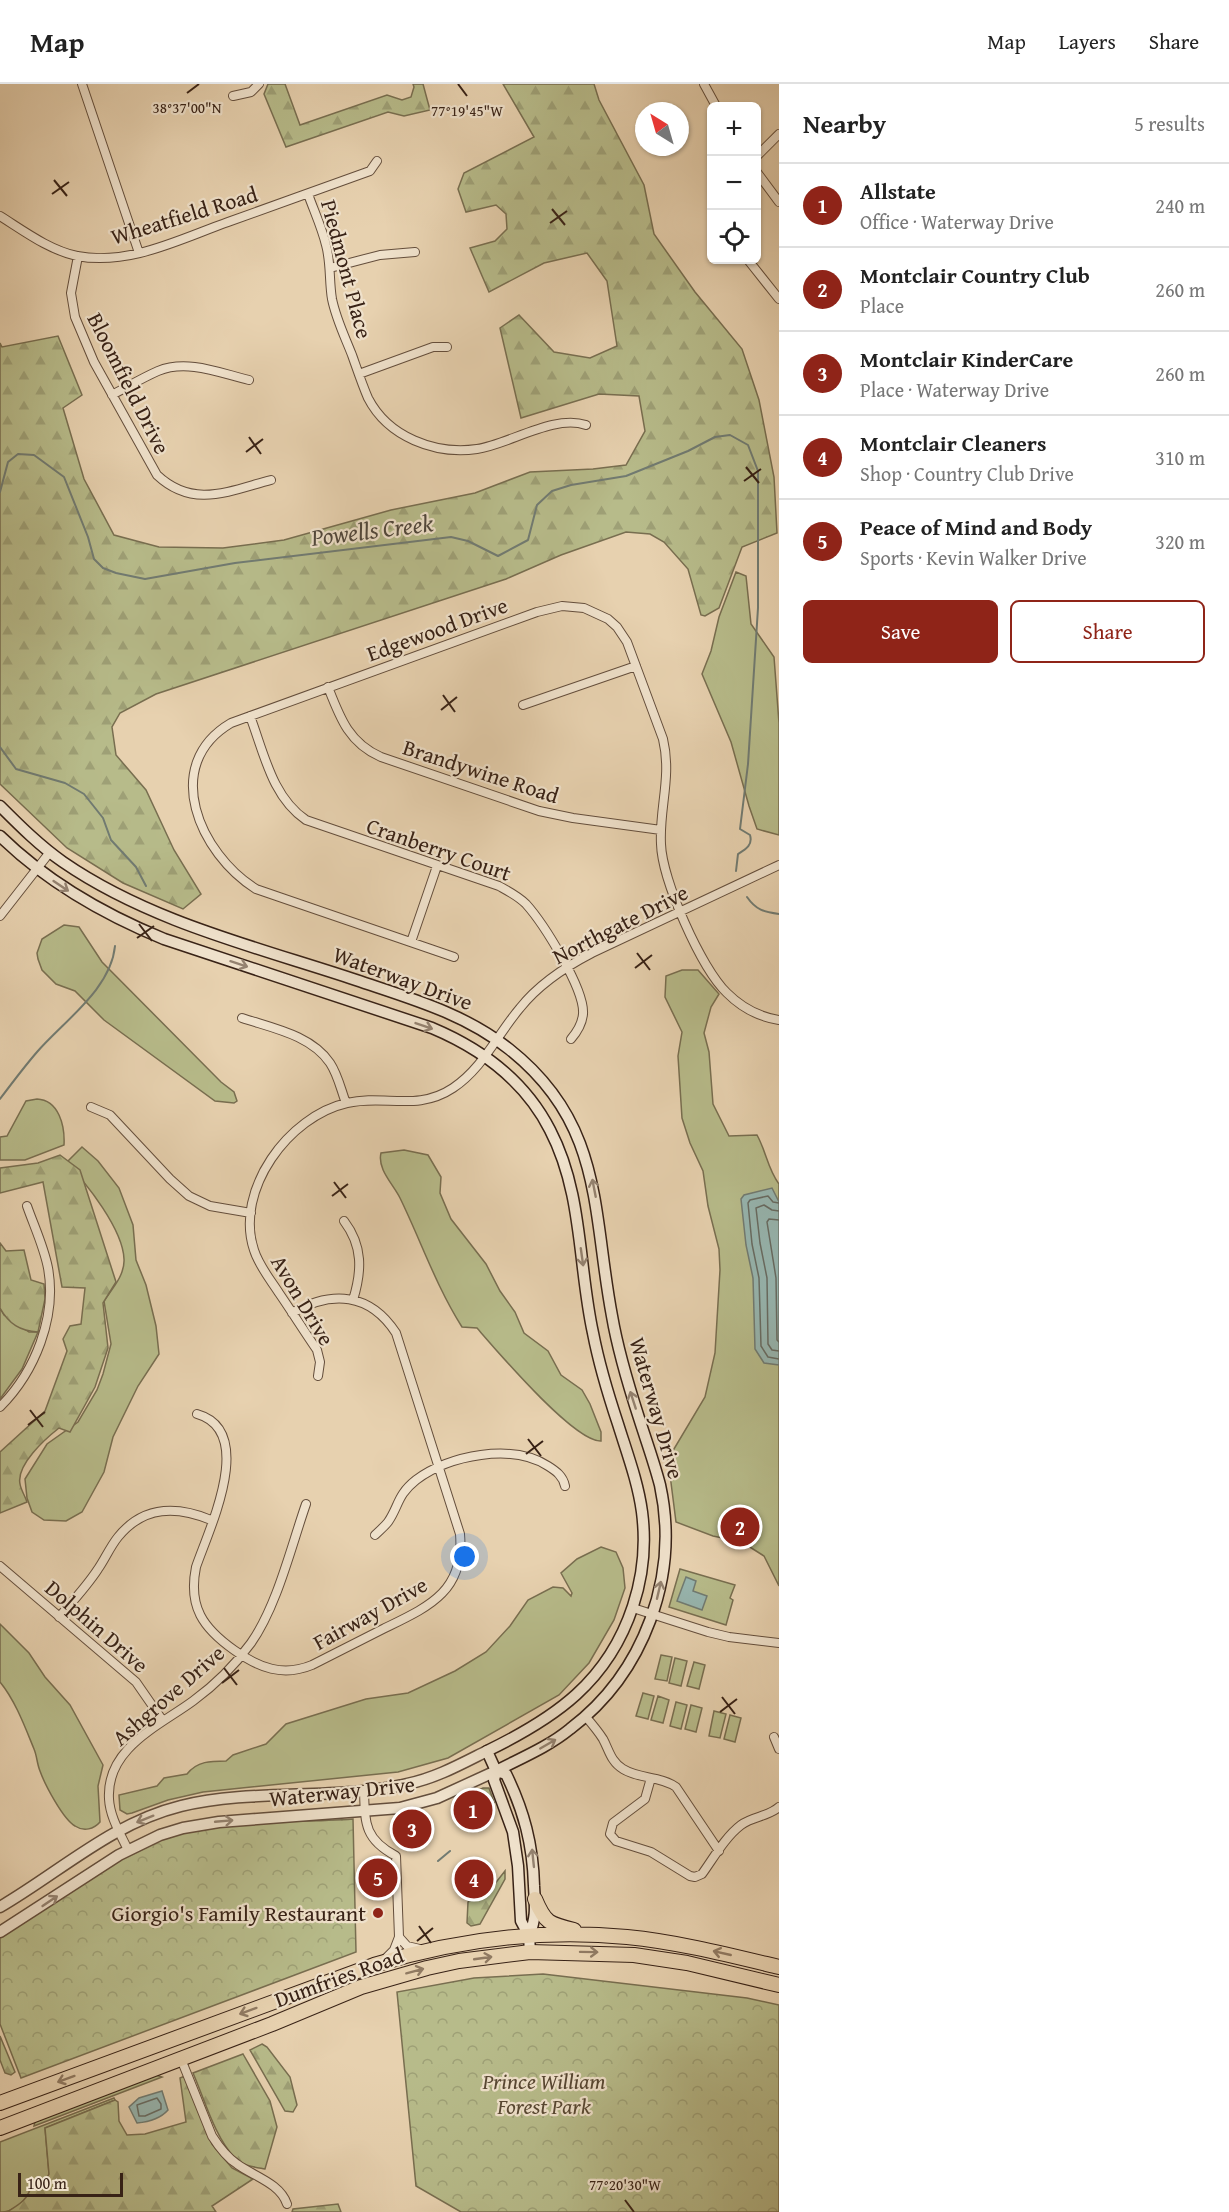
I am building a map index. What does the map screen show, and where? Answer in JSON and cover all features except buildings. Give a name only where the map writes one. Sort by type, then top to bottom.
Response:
[{"type":"highway","points":[[535,1899],[542,1915],[551,1924],[594,1935]]},
{"type":"highway","name":"Dumfries Road","points":[[0,2103],[382,1963],[430,1949],[492,1939],[594,1935],[629,1937],[682,1945],[779,1967]]},
{"type":"highway","name":"Dumfries Road","points":[[0,2128],[330,1999],[395,1976],[459,1961],[530,1952],[634,1955],[687,1963],[779,1985]]},
{"type":"main road","name":"Waterway Drive","points":[[0,806],[50,852],[92,880],[142,907],[437,1008],[475,1025],[528,1065],[565,1112],[588,1166],[595,1194],[607,1290],[616,1339],[656,1470],[664,1509],[664,1563],[653,1614],[639,1646],[626,1669],[603,1700],[586,1717],[552,1742],[437,1798],[400,1808],[203,1824],[160,1835],[128,1850],[0,1932]]},
{"type":"main road","name":"Waterway Drive","points":[[0,836],[37,869],[77,897],[135,927],[164,939],[432,1028],[451,1036],[485,1056],[520,1087],[550,1130],[568,1171],[592,1332],[611,1404],[636,1479],[642,1513],[643,1555],[633,1608],[608,1658],[585,1687],[540,1724],[445,1772],[419,1781],[388,1788],[223,1799],[194,1803],[155,1814],[119,1830],[0,1907]]},
{"type":"main road","points":[[578,1227],[599,1224]]},
{"type":"main road","points":[[487,1751],[496,1771],[494,1780],[507,1812],[516,1849],[521,1921],[529,1936],[530,1952]]},
{"type":"main road","points":[[496,1771],[506,1774],[527,1826],[533,1860],[536,1919],[529,1936]]},
{"type":"street","points":[[82,84],[139,253]]},
{"type":"street","points":[[233,96],[251,92],[259,84]]},
{"type":"street","points":[[704,84],[714,102]]},
{"type":"street","points":[[757,156],[779,134]]},
{"type":"street","name":"Wheatfield Road","points":[[0,216],[50,246],[78,256],[106,258],[139,253],[308,194],[370,171],[377,161]]},
{"type":"street","points":[[761,178],[779,202]]},
{"type":"street","name":"Piedmont Place","points":[[308,194],[326,244],[336,315],[374,408],[391,426],[414,440],[436,448],[465,450],[563,422],[586,426]]},
{"type":"street","points":[[330,268],[381,255],[415,252]]},
{"type":"street","name":"Bloomfield Drive","points":[[78,256],[71,293],[75,318],[94,362],[151,466],[171,486],[190,494],[208,496],[271,480]]},
{"type":"street","points":[[750,264],[779,299]]},
{"type":"street","points":[[359,374],[433,347],[447,347]]},
{"type":"street","points":[[112,395],[158,371],[179,366],[200,368],[249,380]]},
{"type":"street","name":"Edgewood Drive","points":[[454,957],[256,889],[237,876],[223,862],[206,835],[200,819],[193,792],[194,770],[200,752],[213,736],[231,723],[537,612],[562,606],[584,608],[608,619],[624,636],[663,740],[667,778],[661,845],[665,873],[700,953],[718,983],[736,1001],[750,1010],[779,1020]]},
{"type":"street","points":[[523,705],[636,666]]},
{"type":"street","name":"Brandywine Road","points":[[328,687],[346,730],[362,747],[381,757],[539,811],[661,830]]},
{"type":"street","name":"Cranberry Court","points":[[250,716],[277,788],[282,798],[297,814],[316,825],[499,886],[516,895],[534,914],[576,983],[583,1004],[581,1024],[571,1039]]},
{"type":"street","points":[[2,911],[50,852]]},
{"type":"street","points":[[411,942],[436,866]]},
{"type":"street","name":"Northgate Drive","points":[[497,1040],[531,995],[567,968],[779,866]]},
{"type":"street","points":[[242,1018],[297,1037],[317,1049],[335,1072],[346,1103]]},
{"type":"street","name":"Avon Drive","points":[[318,1376],[320,1362],[317,1350],[258,1260],[251,1238],[251,1213],[257,1187],[263,1174],[282,1145],[312,1118],[346,1103],[372,1100],[406,1102],[431,1099],[454,1087],[467,1076],[497,1040]]},
{"type":"street","points":[[91,1107],[110,1115],[189,1196],[210,1206],[251,1213]]},
{"type":"street","points":[[0,1407],[16,1388],[34,1359],[50,1293],[48,1268],[27,1206]]},
{"type":"street","points":[[344,1221],[356,1239],[360,1262],[353,1300]]},
{"type":"street","name":"Fairway Drive","points":[[197,1414],[214,1422],[225,1441],[226,1467],[224,1482],[196,1567],[195,1601],[209,1629],[241,1655],[254,1664],[272,1670],[299,1670],[435,1602],[450,1585],[455,1575],[461,1556],[459,1527],[396,1333],[383,1316],[373,1308],[343,1298],[323,1300],[292,1313]]},
{"type":"street","points":[[375,1535],[388,1521],[406,1489],[421,1476],[473,1456],[514,1454],[533,1458],[551,1467],[563,1479],[565,1486]]},
{"type":"street","name":"Ashgrove Drive","points":[[128,1850],[113,1820],[109,1799],[110,1783],[114,1771],[135,1741],[210,1688],[241,1655],[266,1616],[306,1504]]},
{"type":"street","points":[[59,1617],[89,1583],[116,1539],[140,1518],[171,1510],[189,1512],[212,1520]]},
{"type":"street","name":"Dolphin Drive","points":[[0,1566],[136,1682],[164,1721]]},
{"type":"street","points":[[633,1608],[729,1637],[779,1642]]},
{"type":"street","points":[[586,1717],[602,1737],[609,1754],[617,1765],[632,1773],[670,1783],[676,1787],[719,1851]]},
{"type":"street","points":[[774,1737],[779,1749]]},
{"type":"street","points":[[651,1778],[642,1803],[611,1827],[612,1838],[651,1852],[695,1877],[702,1874],[742,1825],[751,1819],[771,1813],[779,1807]]},
{"type":"street","points":[[364,1790],[366,1827],[371,1837],[396,1856],[399,1937],[394,1950],[382,1963]]},
{"type":"street","points":[[399,1937],[407,1946],[414,1949],[430,1949]]},
{"type":"street","points":[[181,2059],[218,2146],[234,2163],[276,2188],[287,2204]]},
{"type":"green space","points":[[268,84],[285,84],[300,125],[387,95],[402,100],[411,97],[413,84],[423,84],[430,110],[404,116],[388,112],[286,147],[264,94]]},
{"type":"green space","points":[[503,84],[594,84],[599,100],[644,185],[654,234],[695,292],[742,349],[759,400],[774,477],[777,533],[742,547],[719,608],[705,616],[701,615],[688,569],[664,542],[650,534],[626,532],[561,555],[506,579],[156,694],[120,713],[112,727],[116,755],[146,790],[174,850],[201,894],[183,909],[123,883],[67,848],[0,784],[0,343],[2,347],[58,336],[82,395],[63,408],[84,479],[114,535],[159,547],[223,548],[284,540],[391,510],[475,493],[530,472],[626,465],[645,431],[639,396],[599,394],[521,418],[500,328],[519,315],[554,352],[590,358],[617,346],[607,281],[587,253],[544,263],[489,292],[470,248],[495,241],[507,229],[506,214],[496,205],[466,212],[458,189],[464,173],[534,137]]},
{"type":"green space","points":[[736,572],[746,576],[751,624],[774,657],[779,723],[779,835],[757,829],[731,742],[702,674],[711,651],[719,617]]},
{"type":"green space","points":[[64,925],[79,927],[102,962],[221,1082],[234,1092],[237,1101],[234,1103],[215,1101],[104,1020],[75,991],[56,984],[42,970],[37,953],[42,939]]},
{"type":"green space","points":[[682,970],[698,970],[719,994],[711,1007],[704,1033],[709,1052],[713,1104],[729,1136],[757,1135],[772,1173],[779,1184],[779,1586],[764,1556],[742,1542],[713,1536],[676,1522],[668,1459],[705,1397],[715,1353],[720,1270],[719,1249],[708,1206],[703,1171],[682,1118],[678,1056],[682,1032],[665,997],[666,976]]},
{"type":"green space","points":[[37,1099],[51,1104],[59,1115],[62,1122],[64,1145],[25,1160],[0,1160],[0,1137],[7,1136],[26,1101]]},
{"type":"green space","points":[[82,1147],[98,1161],[119,1188],[133,1225],[136,1260],[146,1285],[156,1326],[159,1354],[138,1386],[113,1437],[104,1472],[82,1512],[66,1521],[44,1520],[32,1512],[27,1498],[25,1479],[47,1444],[78,1422],[97,1390],[111,1344],[104,1301],[117,1282],[124,1265],[122,1247],[111,1221],[84,1182],[66,1163]]},
{"type":"green space","points":[[404,1150],[428,1155],[441,1177],[440,1193],[451,1219],[486,1264],[500,1291],[515,1312],[524,1333],[548,1351],[561,1375],[582,1390],[601,1432],[601,1441],[573,1427],[555,1412],[477,1328],[462,1327],[436,1280],[400,1198],[381,1165],[381,1153]]},
{"type":"green space","points":[[60,1155],[80,1170],[116,1282],[103,1303],[108,1348],[95,1387],[70,1432],[59,1428],[33,1453],[22,1469],[20,1484],[27,1502],[0,1513],[0,1452],[45,1411],[67,1351],[63,1339],[70,1326],[81,1324],[85,1288],[62,1287],[43,1182],[0,1193],[0,1168],[38,1163]]},
{"type":"green space","points":[[0,1243],[6,1251],[24,1250],[31,1280],[44,1284],[45,1299],[38,1332],[16,1326],[0,1308]]},
{"type":"green space","points":[[0,1308],[4,1315],[29,1332],[38,1332],[22,1369],[0,1399]]},
{"type":"green space","points":[[601,1547],[616,1552],[623,1568],[625,1588],[614,1620],[589,1663],[559,1695],[448,1758],[398,1772],[203,1792],[168,1800],[132,1813],[127,1814],[120,1810],[119,1795],[157,1786],[164,1778],[187,1774],[200,1764],[226,1761],[233,1755],[266,1744],[286,1724],[366,1699],[408,1693],[455,1671],[486,1652],[510,1626],[528,1600],[553,1587],[563,1588],[571,1596],[572,1593],[561,1573],[577,1559]]},
{"type":"green space","points":[[680,1569],[735,1585],[730,1598],[733,1600],[726,1625],[669,1607]]},
{"type":"green space","points":[[0,1624],[29,1653],[45,1677],[70,1705],[103,1765],[98,1786],[100,1822],[92,1828],[82,1829],[70,1822],[42,1777],[23,1723],[0,1682]]},
{"type":"green space","points":[[661,1655],[672,1657],[667,1681],[655,1679]]},
{"type":"green space","points":[[675,1658],[687,1661],[681,1686],[669,1683]]},
{"type":"green space","points":[[694,1662],[705,1665],[699,1689],[687,1686]]},
{"type":"green space","points":[[643,1693],[654,1696],[648,1719],[636,1716]]},
{"type":"green space","points":[[658,1696],[669,1700],[663,1723],[651,1720]]},
{"type":"green space","points":[[676,1702],[687,1705],[681,1729],[670,1726]]},
{"type":"green space","points":[[691,1705],[702,1708],[696,1732],[685,1729]]},
{"type":"green space","points":[[714,1711],[726,1714],[720,1738],[709,1736]]},
{"type":"green space","points":[[730,1715],[741,1718],[735,1742],[724,1739]]},
{"type":"green space","points":[[483,1788],[489,1788],[494,1802],[484,1799],[459,1804],[455,1801]]},
{"type":"green space","points":[[353,1819],[356,1952],[21,2078],[0,2024],[0,1937],[99,1871],[152,1843],[180,1833],[244,1823]]},
{"type":"green space","points":[[505,1871],[505,1879],[480,1924],[471,1926],[467,1923],[468,1902],[490,1890]]},
{"type":"green space","name":"Prince William Forest Park","points":[[543,1974],[747,1998],[779,2005],[779,2212],[461,2212],[416,2186],[397,1992],[474,1978]]},
{"type":"green space","points":[[0,2036],[15,2072],[11,2075],[5,2073],[0,2060]]},
{"type":"green space","points":[[262,2044],[267,2047],[290,2077],[297,2105],[293,2112],[285,2111],[250,2050]]},
{"type":"green space","points":[[243,2054],[270,2101],[277,2127],[265,2169],[242,2163],[228,2150],[216,2129],[193,2073]]},
{"type":"green space","points":[[156,2075],[162,2077],[34,2126],[35,2121]]},
{"type":"green space","points":[[185,2076],[212,2144],[232,2168],[253,2179],[212,2206],[216,2212],[7,2212],[25,2199],[31,2187],[43,2186],[49,2174],[45,2128],[115,2100],[118,2102],[119,2121],[127,2135],[145,2134],[186,2122],[180,2078]]},
{"type":"green space","points":[[114,2098],[115,2100],[45,2128],[49,2174],[43,2186],[31,2187],[19,2205],[0,2212],[0,2142]]},
{"type":"green space","points":[[338,2204],[341,2212],[292,2212],[293,2209]]},
{"type":"water","points":[[772,1188],[779,1202],[779,1365],[764,1363],[755,1349],[753,1278],[746,1245],[741,1199],[744,1195]]},
{"type":"water","points":[[686,1577],[696,1581],[693,1591],[707,1596],[702,1610],[677,1601]]},
{"type":"water","points":[[162,2091],[168,2110],[154,2119],[137,2123],[129,2107],[139,2098]]},
{"type":"waterway","name":"Powells Creek","points":[[0,492],[8,462],[18,454],[34,455],[64,477],[88,537],[94,559],[103,568],[145,579],[235,563],[451,537],[468,541],[498,556],[528,540],[537,505],[552,491],[571,485],[626,476],[688,451],[715,437],[730,435],[748,445],[758,471],[758,608],[748,764],[740,829],[750,835],[751,841],[738,854],[736,871]]},
{"type":"waterway","name":"Powells Creek","points":[[0,747],[16,769],[65,783],[84,794],[103,818],[111,840],[136,867],[146,886]]},
{"type":"waterway","name":"Powells Creek","points":[[747,897],[761,910],[779,914]]},
{"type":"waterway","name":"Powells Creek","points":[[0,1099],[37,1052],[96,990],[112,962],[115,946]]},
{"type":"waterway","points":[[438,1861],[450,1851]]},
{"type":"place","name":"Montclair Country Club","points":[[740,1527]]},
{"type":"place","name":"Allstate","points":[[473,1810]]},
{"type":"place","name":"Montclair KinderCare","points":[[412,1829]]},
{"type":"place","name":"Peace of Mind and Body","points":[[378,1878]]},
{"type":"place","name":"Montclair Cleaners","points":[[474,1879]]},
{"type":"place","name":"Giorgio's Family Restaurant","points":[[378,1913]]}]
